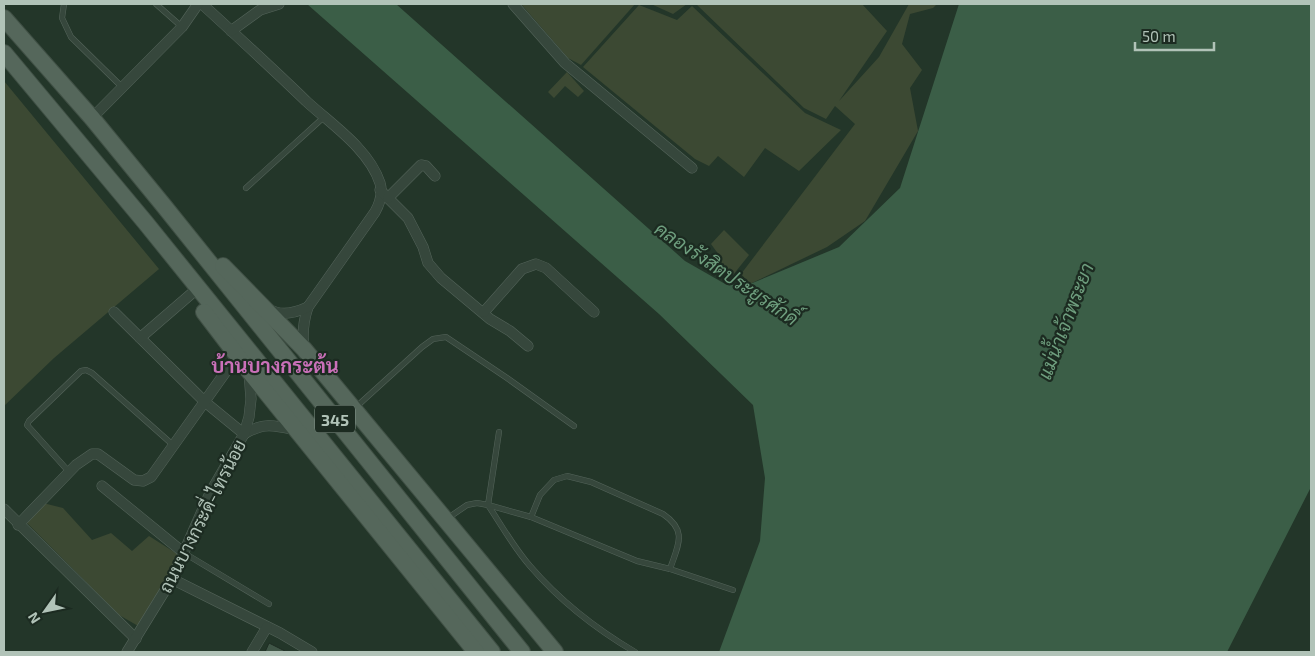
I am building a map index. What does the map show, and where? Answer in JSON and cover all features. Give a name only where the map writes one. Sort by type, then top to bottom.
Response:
[{"type":"main road","name":"345","points":[[4,18],[92,118],[164,206],[522,652]]},
{"type":"main road","name":"345","points":[[4,53],[146,222],[485,650]]},
{"type":"main road","points":[[164,206],[304,349],[555,652]]},
{"type":"main road","points":[[146,222],[190,294],[237,356],[296,430],[485,650]]},
{"type":"street","points":[[92,118],[182,27],[198,4]]},
{"type":"street","points":[[202,4],[324,117],[350,138],[373,168],[380,184],[381,200],[376,212],[308,307],[303,323],[304,349]]},
{"type":"street","points":[[232,31],[260,10],[279,4]]},
{"type":"street","points":[[513,4],[565,63],[692,168]]},
{"type":"street","points":[[388,198],[421,165],[426,166],[435,176]]},
{"type":"street","points":[[380,190],[408,218],[423,247],[428,263],[434,271],[490,319],[510,330],[528,346]]},
{"type":"street","points":[[484,312],[522,269],[536,264],[546,268],[594,312]]},
{"type":"street","points":[[140,338],[190,294]]},
{"type":"street","points":[[256,299],[271,311],[285,314],[297,312],[308,307]]},
{"type":"street","points":[[114,312],[205,402],[244,434],[255,427],[265,424],[296,430]]},
{"type":"street","points":[[18,525],[76,465],[92,454],[98,454],[134,480],[143,481],[150,477],[237,356]]},
{"type":"street","name":"ถนนบางกระดี่-ไทรน้อย","points":[[127,652],[172,579],[210,493],[244,434],[249,417],[251,399],[249,371]]},
{"type":"street","points":[[102,486],[184,553]]},
{"type":"street","points":[[4,509],[18,525],[136,639]]},
{"type":"street","points":[[172,579],[312,652]]},
{"type":"street","points":[[252,652],[267,627]]},
{"type":"lane","points":[[64,4],[62,18],[71,37],[122,88]]},
{"type":"lane","points":[[156,4],[182,27]]},
{"type":"lane","points":[[246,188],[324,117]]},
{"type":"lane","points":[[353,409],[422,347],[433,339],[446,338],[507,378],[574,426]]},
{"type":"lane","points":[[70,473],[27,425],[81,371],[86,370],[92,373],[173,445]]},
{"type":"lane","points":[[499,432],[488,506],[524,559],[557,594],[606,635],[635,652]]},
{"type":"lane","points":[[531,517],[540,495],[554,480],[567,476],[591,482],[663,514],[672,520],[679,531],[680,541],[670,569]]},
{"type":"lane","points":[[445,520],[468,505],[477,503],[531,517],[620,554],[733,590]]},
{"type":"lane","points":[[184,553],[269,604]]},
{"type":"shaded area","points":[[521,4],[635,4],[581,65],[568,58]]},
{"type":"shaded area","points":[[651,4],[687,4],[673,14]]},
{"type":"shaded area","points":[[696,4],[862,4],[887,31],[839,101],[879,57],[909,4],[937,4],[933,8],[910,14],[902,44],[922,70],[910,88],[918,131],[865,221],[827,247],[750,284],[741,274],[855,124],[835,106],[826,119],[804,108]]},
{"type":"shaded area","points":[[639,5],[677,20],[692,6],[805,113],[841,130],[799,171],[765,148],[744,177],[718,156],[709,166],[695,159],[583,67]]},
{"type":"shaded area","points":[[567,72],[584,91],[578,97],[565,86],[554,98],[548,92]]},
{"type":"shaded area","points":[[4,81],[159,269],[54,358],[4,406]]},
{"type":"shaded area","points":[[724,230],[749,255],[733,275],[711,263],[719,255],[711,244]]},
{"type":"shaded area","points":[[43,503],[63,508],[92,540],[111,533],[132,551],[149,536],[179,555],[140,627],[119,615],[26,522]]},
{"type":"water","name":"แม่น้ำเจ้าพระยา","points":[[307,4],[396,4],[685,261],[727,285],[750,284],[839,247],[900,188],[959,4],[1311,4],[1311,487],[1227,652],[719,652],[760,541],[765,478],[753,405],[659,314]]},
{"type":"building","points":[[269,643],[285,651],[285,652],[265,652]]},
{"type":"district","name":"บ้านบางกระต้น","points":[[275,365]]},
{"type":"water label","name":"คลองรังสิตประยูรศักดิ์","points":[[727,273]]}]
